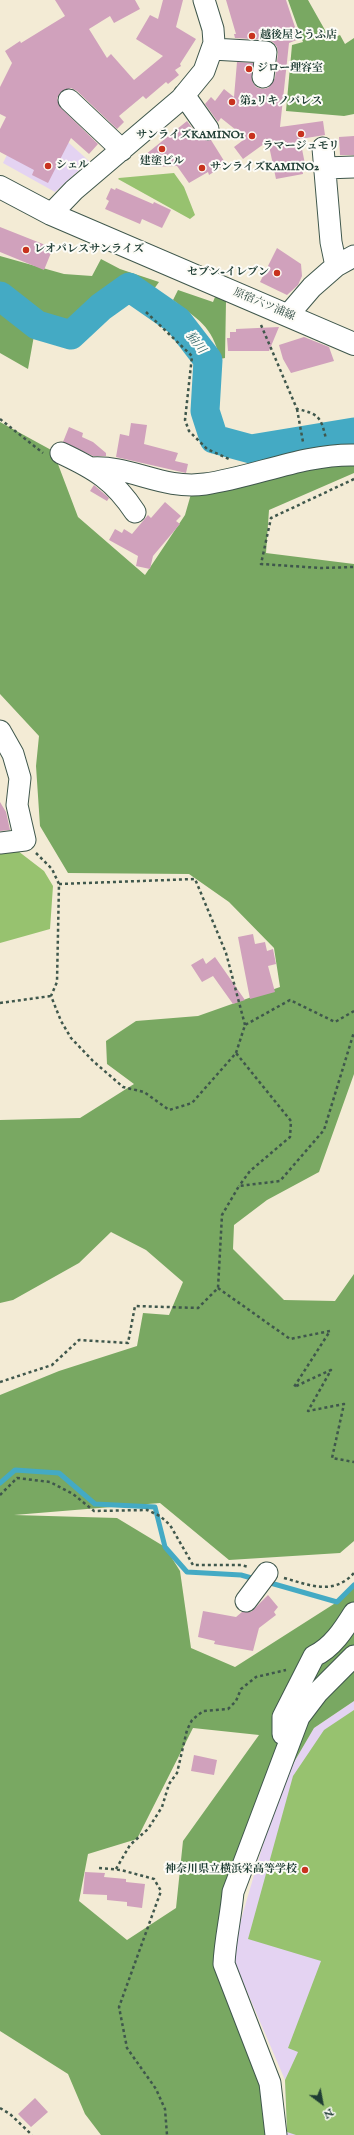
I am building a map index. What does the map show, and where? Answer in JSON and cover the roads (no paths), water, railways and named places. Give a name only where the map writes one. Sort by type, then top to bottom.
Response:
[{"type":"main road","name":"原宿六ツ浦線","points":[[0,187],[51,214],[354,344]]},
{"type":"street","points":[[51,214],[74,190],[184,95],[204,71],[212,49],[213,29],[204,0]]},
{"type":"street","points":[[212,49],[266,52],[263,77]]},
{"type":"street","points":[[184,95],[208,129]]},
{"type":"street","points":[[69,100],[122,150]]},
{"type":"street","points":[[336,266],[331,242],[324,158],[354,167]]},
{"type":"street","points":[[288,315],[312,287],[336,266],[354,256]]},
{"type":"street","points":[[61,453],[91,468],[121,492],[135,512]]},
{"type":"street","points":[[91,468],[108,467],[166,484],[204,484],[330,455],[354,455]]},
{"type":"street","points":[[0,731],[13,754],[20,778],[17,805],[25,840],[0,843]]},
{"type":"street","points":[[288,1744],[282,1731],[283,1717],[314,1656],[321,1653],[342,1633],[354,1613]]},
{"type":"street","points":[[276,2135],[270,2083],[224,1964],[224,1944],[230,1922],[233,1892],[299,1717],[318,1692],[354,1656]]},
{"type":"waterway","name":"㹨川","points":[[0,296],[37,325],[71,335],[101,307],[129,287],[178,321],[208,360],[205,411],[214,439],[251,449],[354,432]]},
{"type":"waterway","points":[[0,1483],[15,1470],[59,1473],[95,1504],[155,1507],[165,1547],[187,1572],[241,1575],[255,1579]]},
{"type":"waterway","points":[[267,1582],[337,1602],[354,1585]]},
{"type":"place","name":"越後屋とうふ店","points":[[252,36]]},
{"type":"place","name":"ジロー理容室","points":[[249,69]]},
{"type":"place","name":"第2リキノパレス","points":[[232,102]]},
{"type":"place","name":"ラマージュモリ","points":[[301,134]]},
{"type":"place","name":"サンライズKAMINO1","points":[[252,136]]},
{"type":"place","name":"建塗ビル","points":[[162,149]]},
{"type":"place","name":"シェル","points":[[48,166]]},
{"type":"place","name":"サンライズKAMINO2","points":[[202,168]]},
{"type":"place","name":"レオパレスサンライズ","points":[[26,250]]},
{"type":"place","name":"セブン-イレブン","points":[[277,273]]},
{"type":"place","name":"神奈川県立横浜栄高等学校","points":[[305,1870]]}]
